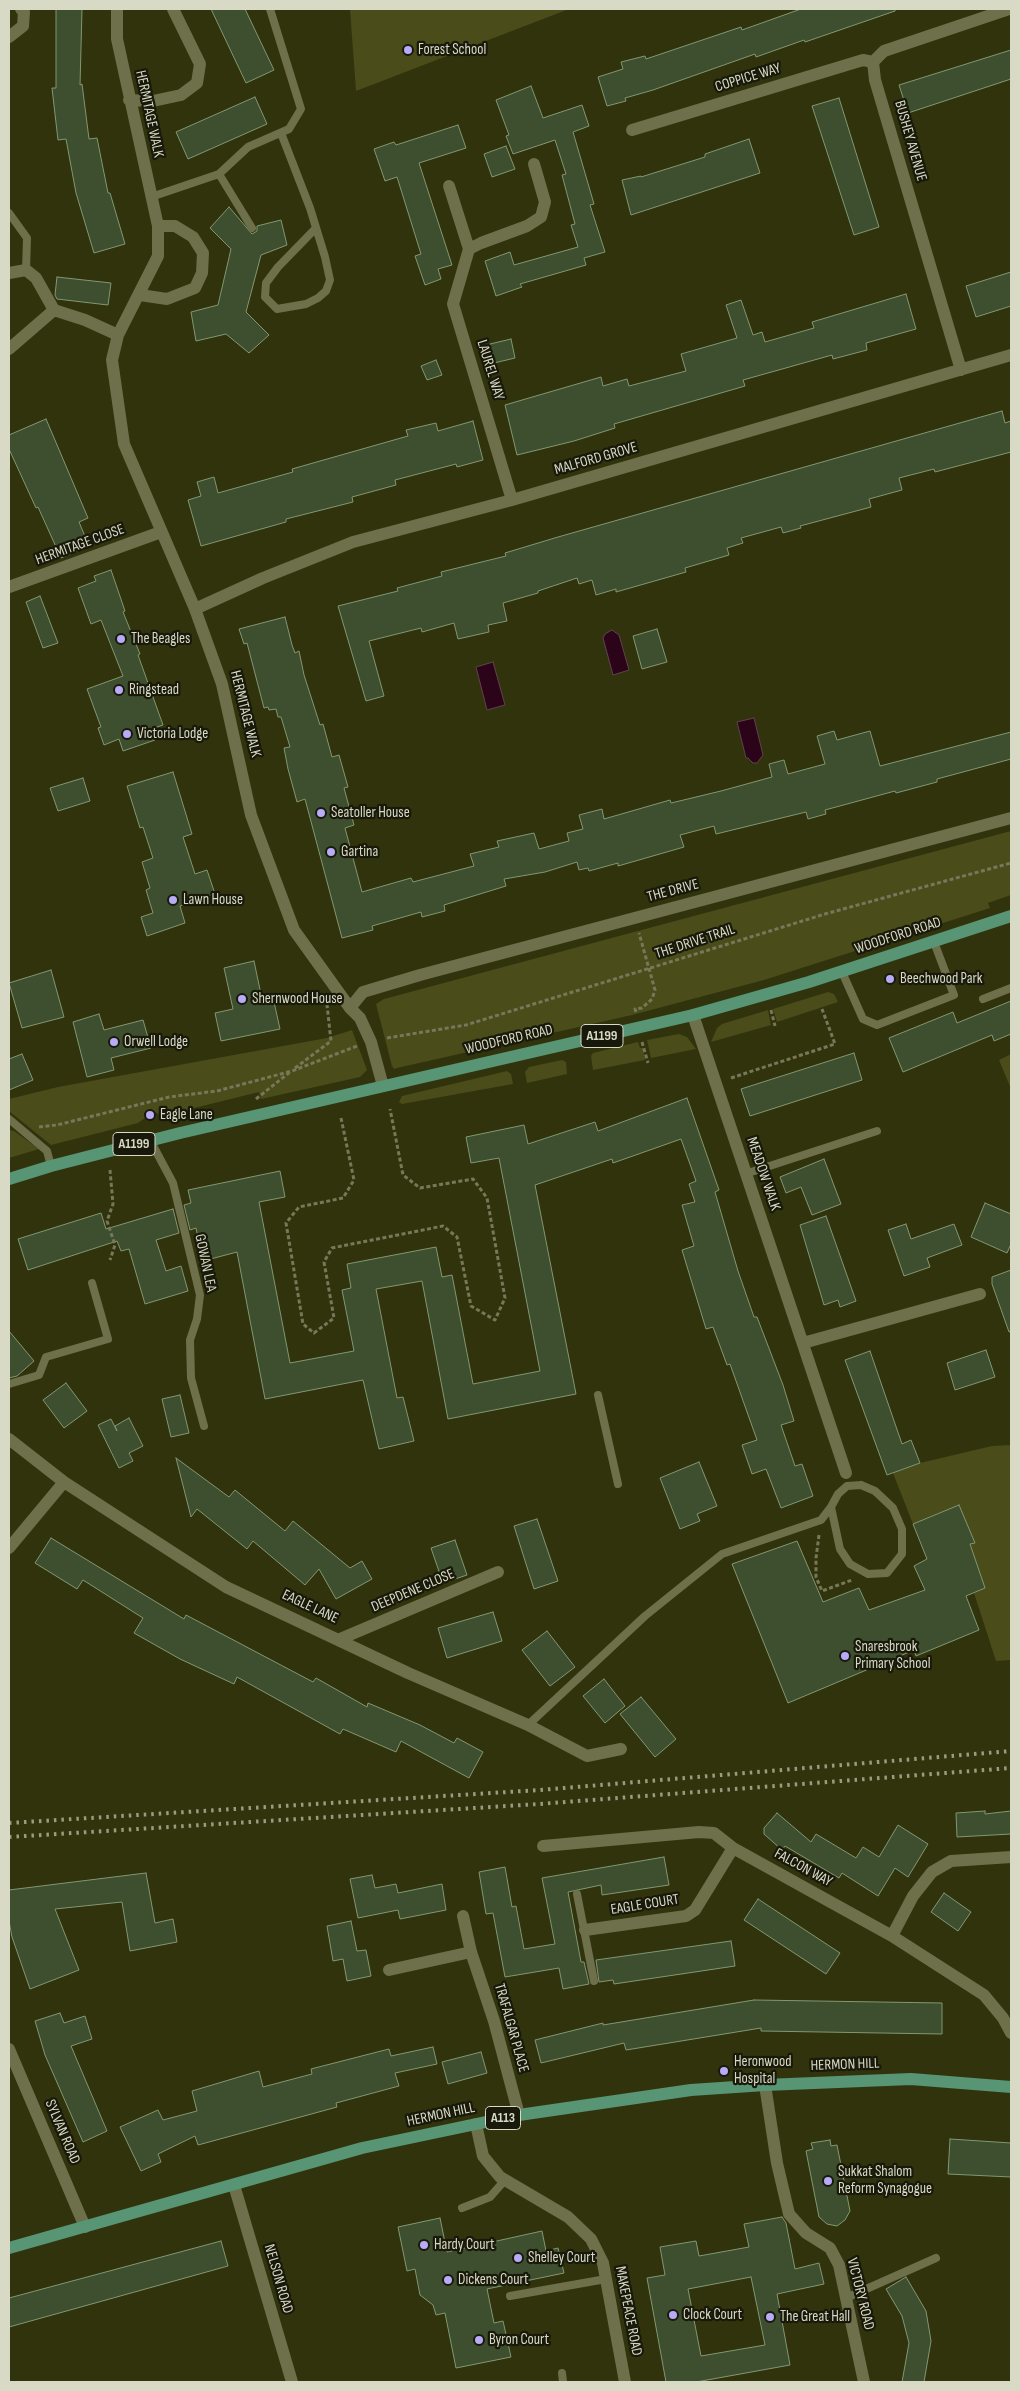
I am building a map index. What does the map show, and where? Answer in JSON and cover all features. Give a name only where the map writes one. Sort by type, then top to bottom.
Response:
[{"type":"main road","name":"WOODFORD ROAD","points":[[9,1179],[150,1140],[693,1015],[842,972],[1011,916]]},
{"type":"main road","name":"HERMON HILL","points":[[9,2248],[362,2148],[519,2115],[691,2090],[765,2085],[911,2079],[1011,2087]]},
{"type":"street","points":[[9,37],[23,26],[24,12],[21,9]]},
{"type":"street","name":"HERMITAGE WALK","points":[[118,9],[117,39],[158,226],[158,256],[140,295],[118,335],[112,360],[124,444],[195,609],[222,684],[251,816],[294,930],[350,1008],[360,1018],[371,1042],[383,1086]]},
{"type":"street","points":[[129,100],[153,101],[181,95],[197,83],[200,64],[173,9]]},
{"type":"street","points":[[873,62],[884,51],[1009,9]]},
{"type":"street","name":"COPPICE WAY","points":[[632,130],[863,60],[873,62]]},
{"type":"street","name":"BUSHEY AVENUE","points":[[873,62],[876,80],[961,370]]},
{"type":"street","points":[[449,186],[469,250],[480,243],[527,226],[541,217],[545,202],[534,164]]},
{"type":"street","points":[[140,295],[167,299],[195,288],[202,273],[203,253],[193,237],[175,226],[158,226]]},
{"type":"street","name":"LAUREL WAY","points":[[469,250],[454,304],[512,500]]},
{"type":"street","points":[[9,273],[26,270],[36,278],[54,310],[85,320],[118,335]]},
{"type":"street","points":[[9,349],[54,310]]},
{"type":"street","name":"MALFORD GROVE","points":[[195,609],[262,578],[353,542],[512,500],[1011,355]]},
{"type":"street","name":"HERMITAGE CLOSE","points":[[9,588],[162,532]]},
{"type":"street","name":"THE DRIVE","points":[[350,1008],[363,992],[1011,818]]},
{"type":"street","name":"MEADOW WALK","points":[[693,1015],[846,1473]]},
{"type":"street","points":[[803,1343],[980,1294]]},
{"type":"street","name":"EAGLE LANE","points":[[9,1439],[64,1482],[226,1587],[340,1639],[408,1673],[528,1725],[587,1756],[621,1749]]},
{"type":"street","points":[[9,1548],[64,1482]]},
{"type":"street","name":"DEEPDENE CLOSE","points":[[340,1639],[498,1572]]},
{"type":"street","name":"FALCON WAY","points":[[543,1846],[699,1832],[714,1833],[733,1848],[892,1936],[984,1995],[1003,2018],[1011,2033]]},
{"type":"street","name":"EAGLE COURT","points":[[585,1930],[686,1916],[695,1910],[733,1848]]},
{"type":"street","points":[[892,1936],[913,1896],[932,1872],[951,1861],[1011,1857]]},
{"type":"street","name":"TRAFALGAR PLACE","points":[[463,1916],[470,1952],[494,2021],[519,2115]]},
{"type":"street","points":[[389,1970],[470,1952]]},
{"type":"street","name":"SYLVAN ROAD","points":[[9,2049],[85,2227]]},
{"type":"street","name":"VICTORY ROAD","points":[[765,2085],[777,2163],[789,2214],[806,2233],[830,2248],[839,2265],[864,2382]]},
{"type":"street","name":"MAKEPEACE ROAD","points":[[476,2124],[483,2156],[500,2177],[568,2218],[590,2239],[602,2264],[606,2279],[625,2382]]},
{"type":"street","name":"NELSON ROAD","points":[[234,2185],[292,2382]]},
{"type":"lane","points":[[151,197],[219,174],[248,147],[289,130],[300,109],[270,9]]},
{"type":"lane","points":[[281,133],[316,228],[330,280],[326,291],[306,304],[278,309],[265,298],[266,283],[278,267],[316,228]]},
{"type":"lane","points":[[219,174],[252,228]]},
{"type":"lane","points":[[9,213],[27,238],[26,270]]},
{"type":"lane","points":[[842,972],[863,1019],[877,1025],[954,995],[934,942]]},
{"type":"lane","points":[[983,999],[1011,988]]},
{"type":"lane","points":[[9,1119],[47,1151],[51,1166]]},
{"type":"lane","points":[[745,1174],[877,1131]]},
{"type":"lane","name":"GOWAN LEA","points":[[150,1140],[173,1183],[200,1295],[197,1319],[190,1340],[191,1378],[204,1426]]},
{"type":"lane","points":[[9,1384],[39,1375],[46,1357],[108,1339],[92,1283]]},
{"type":"lane","points":[[598,1395],[618,1484]]},
{"type":"lane","points":[[846,1473],[848,1486]]},
{"type":"lane","points":[[528,1725],[645,1616],[722,1554],[821,1520],[838,1494],[848,1486],[861,1485],[875,1491],[893,1508],[902,1529],[902,1554],[887,1573],[868,1574],[850,1564],[840,1549],[831,1507]]},
{"type":"lane","points":[[577,1894],[594,1981]]},
{"type":"lane","points":[[462,2208],[490,2197],[506,2180]]},
{"type":"lane","points":[[846,2298],[936,2258]]},
{"type":"lane","points":[[510,2296],[606,2279]]},
{"type":"lane","points":[[562,2373],[563,2382]]},
{"type":"path","name":"THE DRIVE TRAIL","points":[[385,1038],[466,1025],[824,914],[1011,863]]},
{"type":"path","points":[[635,918],[655,990],[652,999],[642,1008],[635,1009],[636,1013]]},
{"type":"path","points":[[256,1098],[331,1041],[326,1000]]},
{"type":"path","points":[[723,1080],[835,1044],[822,1009]]},
{"type":"path","points":[[642,1041],[648,1063]]},
{"type":"path","points":[[21,1129],[57,1125],[169,1097],[217,1091],[292,1070],[358,1046]]},
{"type":"path","points":[[341,1118],[354,1180],[343,1198],[299,1207],[286,1224],[303,1324],[314,1333],[334,1318],[324,1262],[332,1248],[443,1226],[456,1237],[471,1306],[494,1320],[505,1298],[487,1198],[473,1179],[420,1188],[403,1175],[390,1109]]},
{"type":"path","points":[[110,1170],[113,1204],[107,1221],[115,1245],[110,1260]]},
{"type":"path","points":[[821,1520],[816,1558],[816,1576],[822,1591],[868,1574]]},
{"type":"shaded area","name":"Forest School","points":[[350,9],[569,9],[356,91]]},
{"type":"shaded area","points":[[612,630],[619,635],[629,670],[613,675],[603,638],[605,634]]},
{"type":"shaded area","points":[[493,662],[505,705],[487,710],[476,667]]},
{"type":"shaded area","points":[[754,718],[763,755],[757,763],[753,763],[746,758],[737,722]]},
{"type":"shaded area","points":[[1011,831],[1011,895],[988,903],[990,908],[764,980],[632,1015],[394,1069],[392,1066],[376,1004],[384,999]]},
{"type":"shaded area","points":[[828,992],[834,994],[838,1002],[777,1022],[773,1009]]},
{"type":"shaded area","points":[[768,1010],[771,1025],[711,1042],[717,1028],[722,1024]]},
{"type":"shaded area","points":[[352,1030],[367,1070],[360,1077],[261,1099],[259,1092],[162,1116],[153,1111],[144,1113],[145,1118],[138,1123],[51,1145],[9,1111],[9,1099],[58,1087],[327,1038]]},
{"type":"shaded area","points":[[679,1034],[687,1037],[696,1049],[651,1058],[647,1040]]},
{"type":"shaded area","points":[[638,1042],[640,1048],[643,1048],[645,1060],[593,1070],[591,1056],[593,1053]]},
{"type":"shaded area","points":[[1011,1054],[1011,1089],[999,1060]]},
{"type":"shaded area","points":[[562,1060],[566,1062],[567,1074],[527,1083],[525,1072],[529,1067]]},
{"type":"shaded area","points":[[507,1071],[511,1074],[513,1084],[402,1104],[399,1102],[402,1096]]},
{"type":"shaded area","points":[[9,1130],[14,1131],[39,1149],[9,1158]]},
{"type":"shaded area","points":[[1011,1445],[1011,1660],[996,1661],[974,1593],[985,1588],[970,1544],[975,1543],[959,1505],[913,1524],[893,1473],[920,1463],[992,1446]]},
{"type":"building","points":[[56,9],[82,9],[80,85],[82,84],[89,139],[97,138],[108,193],[110,193],[125,244],[94,253],[76,193],[66,139],[58,140],[52,88],[56,88]]},
{"type":"building","points":[[211,9],[245,9],[274,70],[246,83]]},
{"type":"building","points":[[801,9],[895,9],[895,11],[805,42],[804,40],[756,57],[755,54],[625,98],[626,101],[607,106],[598,77],[623,69],[621,62],[645,56],[646,59],[741,27],[742,30]]},
{"type":"building","points":[[1011,50],[1011,79],[908,113],[899,85]]},
{"type":"building","points":[[531,86],[543,118],[582,105],[589,126],[573,132],[594,204],[590,205],[605,252],[584,258],[586,265],[520,284],[522,287],[496,296],[485,261],[510,252],[514,265],[578,247],[571,225],[575,224],[562,175],[566,174],[555,140],[513,154],[506,136],[509,135],[496,100]]},
{"type":"building","points":[[255,97],[267,124],[188,159],[176,132]]},
{"type":"building","points":[[839,98],[879,227],[854,235],[812,106]]},
{"type":"building","points":[[458,125],[466,148],[419,163],[452,265],[438,269],[441,279],[425,285],[415,256],[421,254],[397,177],[385,181],[374,149],[394,142],[396,145]]},
{"type":"building","points":[[749,139],[760,173],[631,215],[622,180],[641,177],[705,157],[705,154]]},
{"type":"building","points":[[506,146],[515,169],[492,177],[484,154]]},
{"type":"building","points":[[229,207],[252,234],[257,231],[257,226],[281,220],[287,245],[261,255],[246,312],[269,335],[249,353],[226,334],[196,341],[191,312],[218,305],[231,249],[210,228]]},
{"type":"building","points":[[1011,272],[1011,306],[976,317],[966,286]]},
{"type":"building","points":[[57,277],[111,283],[108,305],[57,299],[55,295]]},
{"type":"building","points":[[906,294],[916,329],[866,343],[867,350],[833,359],[832,355],[743,380],[745,386],[614,424],[615,428],[574,441],[517,455],[505,405],[601,377],[603,386],[627,379],[629,386],[686,371],[681,354],[737,338],[726,305],[741,300],[753,335],[762,332],[765,342],[814,328],[812,322]]},
{"type":"building","points":[[511,339],[515,358],[494,363],[490,344]]},
{"type":"building","points":[[436,360],[442,375],[427,380],[421,366]]},
{"type":"building","points":[[1002,411],[1005,423],[1011,421],[1011,452],[935,472],[934,469],[899,478],[902,490],[869,499],[871,507],[800,526],[801,528],[783,533],[781,527],[741,538],[743,543],[727,548],[729,555],[685,568],[686,572],[616,592],[616,589],[596,595],[592,580],[579,584],[577,578],[538,591],[538,593],[503,603],[507,621],[488,625],[489,632],[458,639],[454,623],[422,632],[421,628],[369,641],[384,696],[366,701],[338,606],[398,591],[397,588],[442,576],[441,572],[506,556],[505,553],[558,537]]},
{"type":"building","points":[[46,419],[88,518],[79,522],[89,546],[61,558],[9,449],[9,435]]},
{"type":"building","points":[[473,421],[483,460],[457,467],[456,464],[395,480],[396,485],[352,497],[353,502],[286,519],[286,522],[201,546],[188,500],[201,496],[197,482],[214,477],[218,493],[293,472],[292,469],[408,436],[406,430],[436,423],[438,431]]},
{"type":"building","points":[[111,570],[125,611],[123,612],[140,654],[138,655],[163,725],[151,729],[155,740],[123,751],[119,739],[104,745],[98,728],[101,727],[87,689],[123,676],[101,620],[91,624],[78,588],[96,581],[94,576]]},
{"type":"building","points":[[40,596],[58,643],[43,648],[26,602]]},
{"type":"building","points":[[285,617],[295,653],[299,651],[304,675],[320,725],[323,724],[332,757],[339,755],[348,787],[344,788],[354,825],[345,828],[362,892],[411,878],[413,882],[474,866],[470,854],[499,847],[497,841],[534,833],[539,849],[569,841],[567,833],[583,829],[579,815],[602,809],[604,819],[670,800],[671,803],[721,791],[772,777],[769,764],[784,760],[788,774],[825,764],[817,736],[834,731],[837,740],[870,731],[880,766],[1011,732],[1011,759],[937,779],[937,782],[825,810],[826,814],[808,819],[806,812],[716,834],[714,826],[680,835],[684,847],[618,866],[618,863],[589,871],[588,868],[579,870],[577,862],[545,872],[504,879],[506,886],[444,905],[445,911],[422,917],[421,912],[372,926],[373,930],[342,938],[305,799],[297,802],[284,748],[290,747],[281,717],[278,717],[276,709],[269,710],[268,707],[264,708],[247,643],[244,644],[239,629]]},
{"type":"building","points":[[657,629],[667,662],[642,669],[633,636]]},
{"type":"building","points":[[173,772],[192,834],[183,837],[195,874],[207,870],[215,894],[180,906],[185,923],[147,936],[141,917],[153,913],[146,890],[150,888],[142,862],[153,858],[143,827],[140,828],[127,786]]},
{"type":"building","points":[[83,778],[90,801],[58,811],[50,788]]},
{"type":"building","name":"Shernwood House","points":[[254,961],[263,1004],[274,1002],[280,1029],[221,1041],[215,1013],[233,1009],[224,968]]},
{"type":"building","points":[[51,970],[64,1017],[22,1028],[9,983]]},
{"type":"building","points":[[1011,1001],[1011,1034],[994,1041],[992,1035],[903,1072],[889,1038],[953,1012],[957,1023]]},
{"type":"building","name":"Orwell Lodge","points":[[99,1014],[104,1030],[143,1020],[151,1048],[111,1058],[114,1070],[87,1077],[73,1022]]},
{"type":"building","points":[[854,1053],[862,1080],[750,1116],[741,1089]]},
{"type":"building","points":[[22,1054],[33,1080],[9,1090],[9,1059]]},
{"type":"building","points":[[687,1098],[719,1190],[715,1192],[738,1271],[754,1317],[757,1317],[783,1385],[794,1421],[781,1425],[795,1466],[802,1464],[813,1496],[781,1508],[766,1469],[752,1474],[742,1445],[757,1440],[730,1364],[727,1365],[713,1327],[706,1329],[682,1250],[694,1246],[682,1205],[695,1202],[689,1184],[696,1181],[681,1139],[613,1163],[612,1159],[535,1185],[576,1394],[448,1419],[422,1281],[376,1289],[397,1398],[403,1397],[414,1441],[379,1449],[363,1380],[265,1399],[237,1252],[203,1261],[196,1228],[190,1230],[184,1205],[191,1203],[188,1190],[280,1171],[285,1197],[259,1202],[290,1363],[354,1351],[342,1290],[351,1288],[347,1264],[436,1247],[442,1277],[452,1275],[473,1384],[540,1371],[499,1158],[471,1163],[466,1137],[524,1125],[528,1144],[595,1122],[598,1131]]},
{"type":"building","points":[[824,1159],[841,1204],[812,1215],[801,1187],[786,1193],[780,1177]]},
{"type":"building","points":[[985,1203],[1011,1214],[1011,1244],[1007,1253],[971,1237]]},
{"type":"building","points":[[173,1209],[179,1233],[156,1240],[166,1271],[181,1266],[188,1291],[145,1304],[129,1249],[121,1251],[117,1241],[28,1270],[18,1239],[101,1213],[106,1229]]},
{"type":"building","points":[[826,1216],[856,1301],[840,1307],[838,1300],[824,1305],[800,1225]]},
{"type":"building","points":[[906,1224],[911,1239],[954,1224],[962,1245],[927,1258],[930,1267],[904,1276],[888,1230]]},
{"type":"building","points":[[1011,1270],[1011,1331],[1009,1332],[992,1284],[992,1277]]},
{"type":"building","points":[[9,1331],[34,1361],[17,1376],[9,1378]]},
{"type":"building","points":[[986,1350],[995,1377],[955,1390],[947,1363]]},
{"type":"building","points":[[870,1351],[902,1444],[911,1440],[920,1463],[887,1475],[845,1360]]},
{"type":"building","points":[[66,1383],[87,1411],[64,1428],[43,1400]]},
{"type":"building","points":[[180,1395],[189,1433],[171,1437],[162,1399]]},
{"type":"building","points":[[129,1418],[143,1446],[129,1453],[133,1461],[119,1468],[98,1425],[111,1419],[117,1431],[115,1426]]},
{"type":"building","points":[[176,1458],[229,1497],[235,1490],[285,1531],[293,1521],[350,1568],[362,1561],[372,1579],[336,1599],[319,1569],[305,1585],[253,1541],[247,1549],[197,1509],[191,1517]]},
{"type":"building","points":[[699,1462],[717,1506],[697,1514],[700,1521],[680,1529],[660,1478]]},
{"type":"building","points":[[959,1505],[975,1543],[970,1544],[985,1588],[966,1596],[979,1630],[916,1656],[914,1650],[788,1703],[732,1564],[797,1541],[823,1602],[859,1588],[869,1610],[925,1590],[914,1566],[927,1559],[913,1524]]},
{"type":"building","points":[[537,1519],[558,1581],[534,1589],[514,1526]]},
{"type":"building","points":[[51,1538],[184,1619],[186,1615],[313,1682],[316,1678],[367,1707],[368,1703],[420,1725],[454,1743],[457,1738],[483,1752],[469,1778],[401,1741],[396,1752],[343,1729],[340,1734],[237,1677],[234,1684],[180,1659],[134,1633],[143,1618],[83,1580],[77,1589],[35,1563]]},
{"type":"building","points":[[455,1540],[467,1575],[443,1583],[431,1548]]},
{"type":"building","points":[[493,1612],[502,1641],[447,1658],[438,1628]]},
{"type":"building","points":[[547,1631],[575,1667],[550,1686],[522,1650]]},
{"type":"building","points":[[604,1679],[625,1706],[605,1723],[583,1696]]},
{"type":"building","points":[[641,1697],[676,1739],[655,1757],[620,1714]]},
{"type":"building","points":[[985,1811],[985,1814],[1011,1811],[1011,1834],[957,1837],[956,1813]]},
{"type":"building","points":[[777,1813],[811,1842],[816,1834],[856,1858],[863,1847],[879,1857],[898,1825],[928,1844],[908,1877],[895,1868],[878,1896],[842,1873],[839,1878],[785,1846],[782,1850],[764,1834],[764,1828]]},
{"type":"building","points":[[664,1857],[669,1885],[602,1895],[601,1885],[568,1892],[581,1962],[584,1962],[589,1984],[563,1989],[559,1968],[505,1977],[493,1913],[486,1914],[479,1872],[505,1867],[512,1907],[516,1906],[524,1949],[555,1944],[542,1878]]},
{"type":"building","points":[[146,1873],[155,1923],[173,1919],[177,1942],[130,1951],[122,1902],[55,1909],[79,1970],[30,1989],[12,1937],[9,1921],[9,1890]]},
{"type":"building","points":[[372,1875],[375,1888],[396,1884],[398,1893],[442,1884],[446,1910],[400,1919],[398,1910],[358,1918],[350,1879]]},
{"type":"building","points":[[944,1893],[971,1912],[958,1931],[931,1912]]},
{"type":"building","points":[[758,1899],[840,1953],[826,1974],[744,1920]]},
{"type":"building","points":[[351,1921],[357,1951],[366,1950],[371,1976],[347,1981],[343,1959],[333,1961],[327,1926]]},
{"type":"building","points":[[731,1941],[735,1966],[614,1984],[613,1980],[599,1982],[596,1960]]},
{"type":"building","points":[[754,2000],[942,2003],[942,2034],[761,2031],[761,2028],[626,2050],[624,2043],[541,2063],[535,2040],[603,2023],[603,2025]]},
{"type":"building","points":[[60,2013],[64,2023],[85,2016],[92,2039],[71,2046],[107,2131],[83,2142],[45,2055],[35,2021]]},
{"type":"building","points":[[433,2047],[437,2064],[395,2073],[399,2086],[336,2103],[337,2107],[198,2145],[195,2136],[158,2154],[161,2162],[141,2171],[120,2127],[158,2110],[163,2120],[197,2111],[192,2091],[259,2071],[263,2087],[312,2074],[311,2069],[389,2049],[391,2056]]},
{"type":"building","points":[[481,2052],[487,2073],[448,2084],[442,2062]]},
{"type":"building","points":[[950,2139],[1011,2143],[1011,2177],[948,2174]]},
{"type":"building","name":"Sukkat Shalom Reform Synagogue","points":[[830,2140],[831,2146],[837,2145],[850,2211],[845,2220],[837,2226],[827,2224],[819,2217],[806,2151],[813,2149],[811,2143]]},
{"type":"building","name":"Clock Court","points":[[782,2217],[786,2223],[795,2269],[819,2263],[824,2284],[777,2294],[790,2365],[696,2382],[666,2382],[647,2278],[665,2275],[660,2247],[696,2241],[699,2256],[749,2247],[744,2224]],"holes":[[[751,2277],[765,2345],[701,2356],[688,2289]]]},
{"type":"building","points":[[440,2218],[447,2252],[542,2231],[546,2251],[558,2248],[564,2273],[487,2289],[494,2323],[503,2321],[511,2357],[456,2368],[445,2313],[436,2315],[433,2305],[420,2295],[415,2269],[407,2271],[398,2227]]},
{"type":"building","points":[[221,2241],[228,2266],[9,2327],[9,2298]]},
{"type":"building","points":[[906,2277],[926,2311],[931,2341],[924,2382],[902,2382],[909,2343],[902,2316],[886,2289]]},
{"type":"railway","points":[[9,1823],[540,1790],[1011,1751]]},
{"type":"railway","points":[[9,1837],[539,1804],[1011,1768]]},
{"type":"place","name":"Forest School","points":[[408,50]]},
{"type":"place","name":"The Beagles","points":[[121,639]]},
{"type":"place","name":"Ringstead","points":[[119,690]]},
{"type":"place","name":"Victoria Lodge","points":[[127,734]]},
{"type":"place","name":"Seatoller House","points":[[321,813]]},
{"type":"place","name":"Gartina","points":[[331,852]]},
{"type":"place","name":"Lawn House","points":[[173,900]]},
{"type":"place","name":"Beechwood Park","points":[[890,979]]},
{"type":"place","name":"Shernwood House","points":[[242,999]]},
{"type":"place","name":"Orwell Lodge","points":[[114,1042]]},
{"type":"place","name":"Eagle Lane","points":[[150,1115]]},
{"type":"place","name":"Snaresbrook Primary School","points":[[845,1656]]},
{"type":"place","name":"Heronwood Hospital","points":[[724,2071]]},
{"type":"place","name":"Sukkat Shalom Reform Synagogue","points":[[828,2181]]},
{"type":"place","name":"Hardy Court","points":[[424,2245]]},
{"type":"place","name":"Shelley Court","points":[[518,2258]]},
{"type":"place","name":"Dickens Court","points":[[448,2280]]},
{"type":"place","name":"Clock Court","points":[[673,2315]]},
{"type":"place","name":"The Great Hall","points":[[770,2317]]},
{"type":"place","name":"Byron Court","points":[[479,2340]]}]
